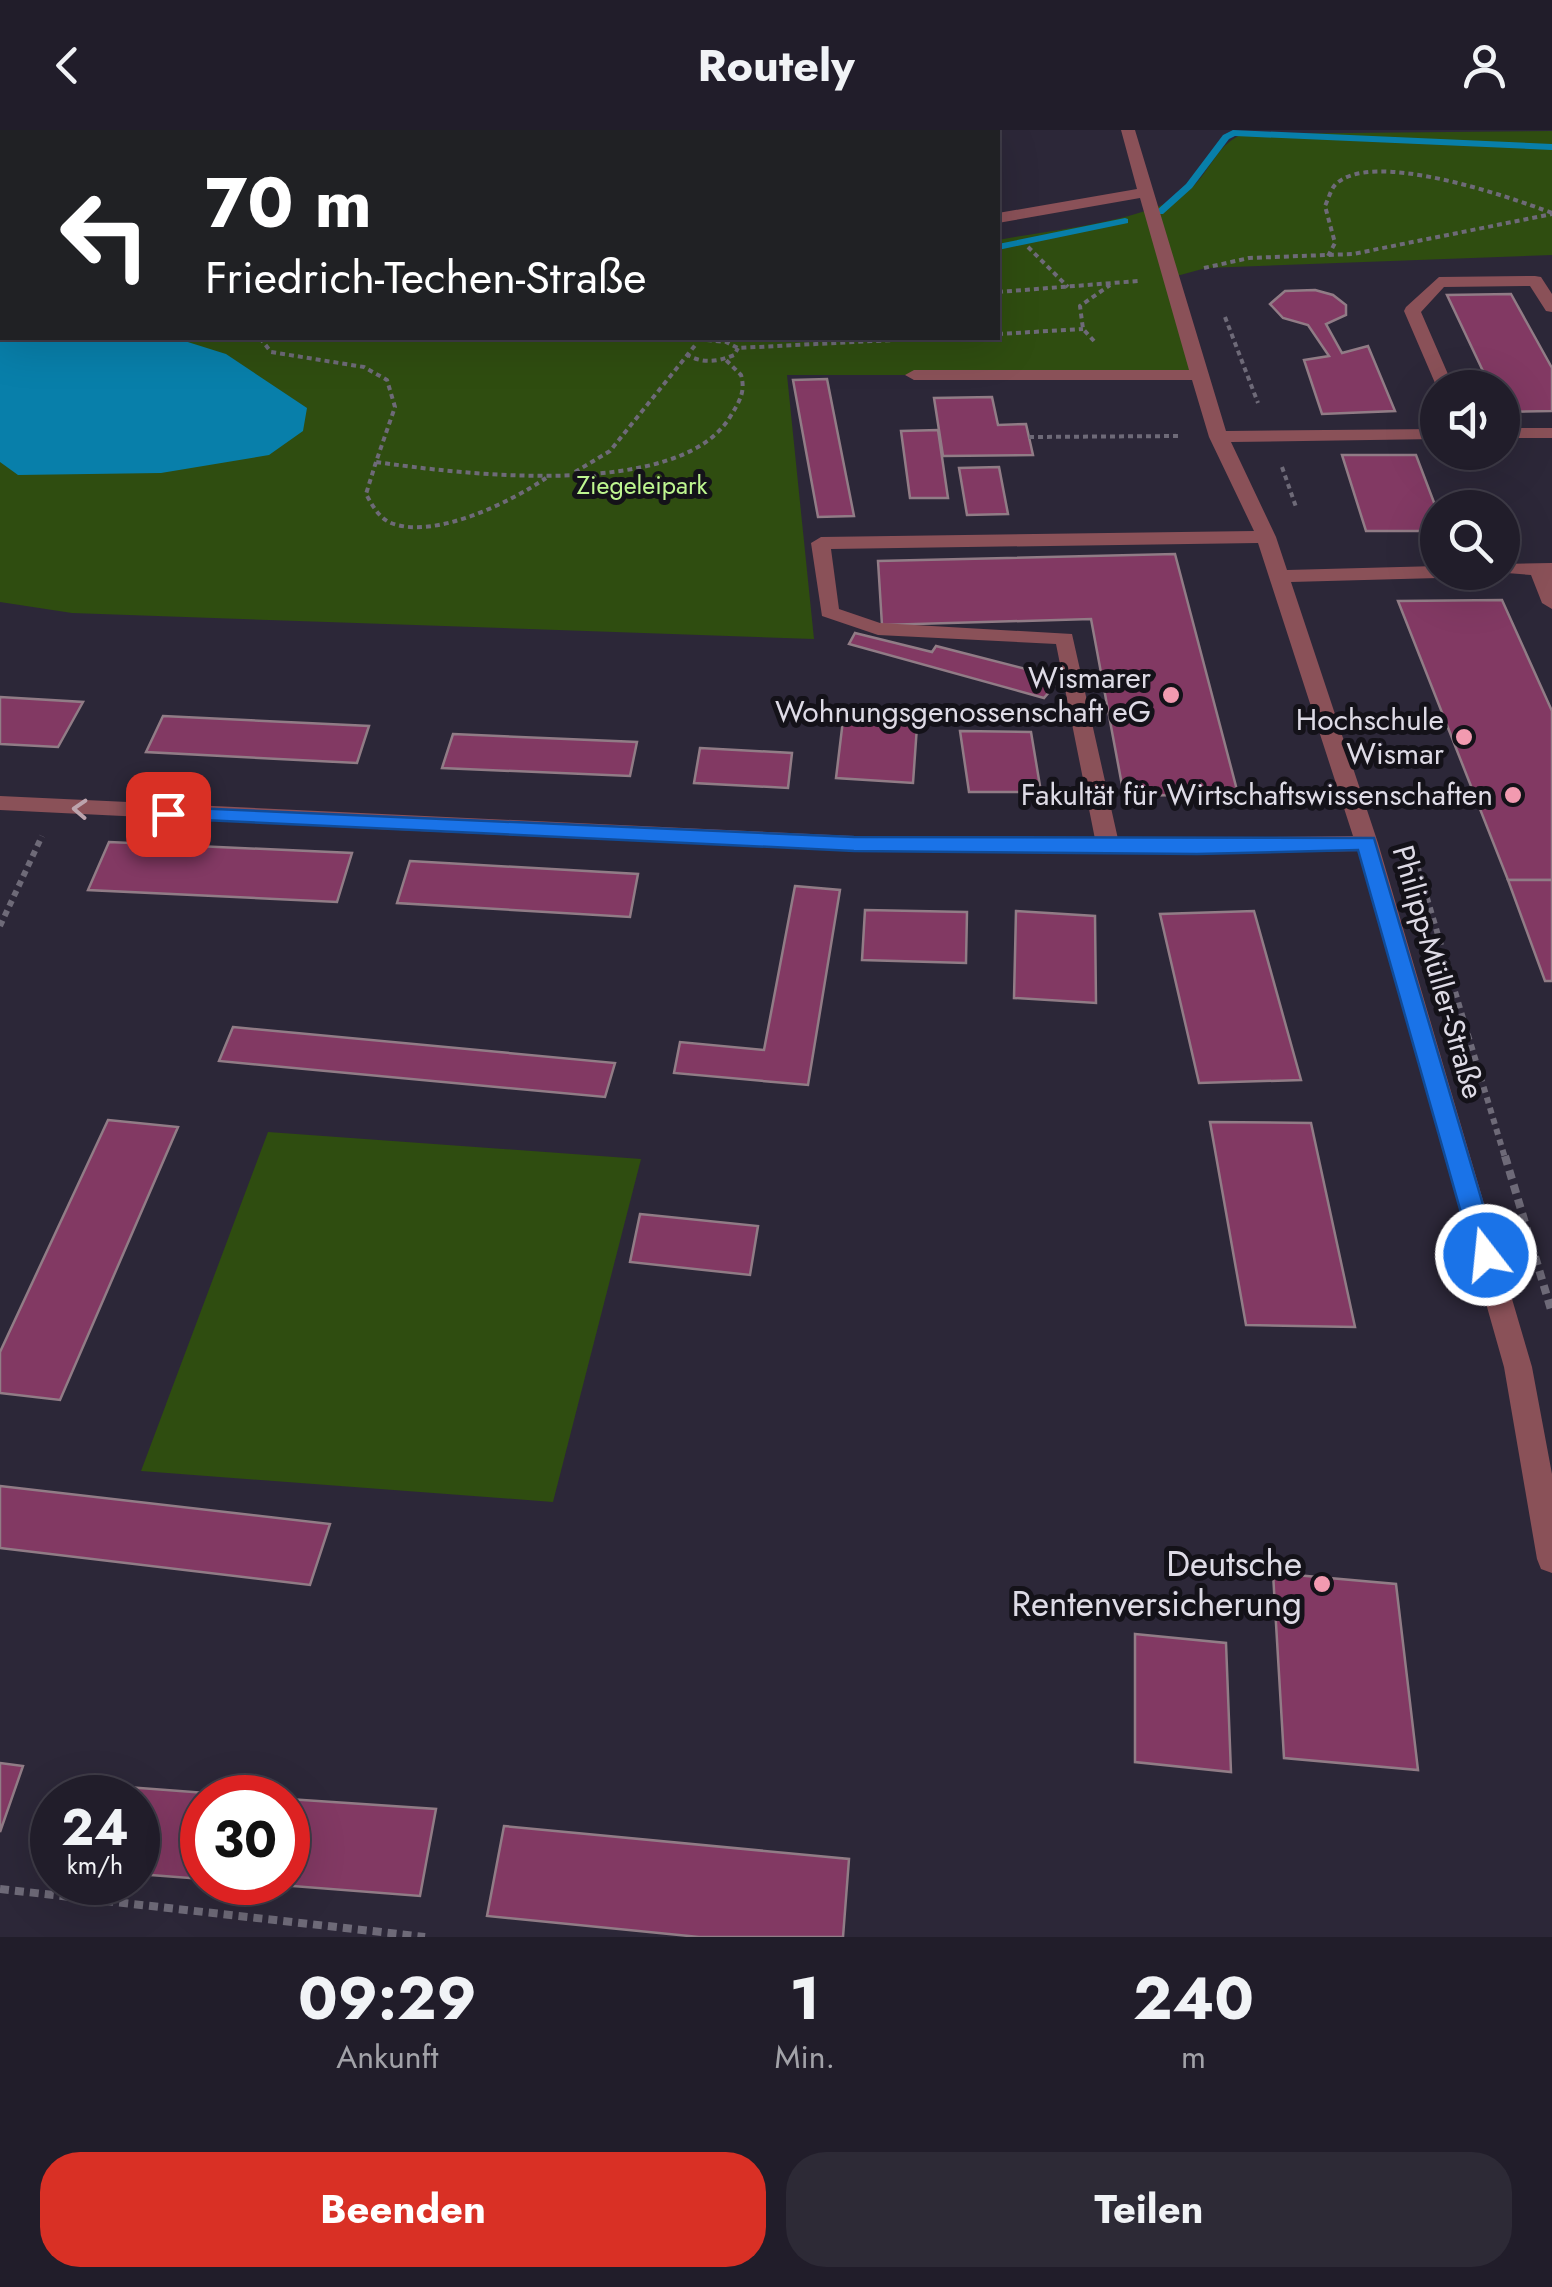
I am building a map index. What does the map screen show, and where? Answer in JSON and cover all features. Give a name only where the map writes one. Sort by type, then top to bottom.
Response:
[{"type":"street","name":"Philipp-Müller-Straße","points":[[1128,130],[1218,436],[1266,537],[1367,843],[1518,1367],[1552,1558]]},
{"type":"street","points":[[1000,218],[1147,192]]},
{"type":"street","points":[[1437,370],[1412,311],[1439,282],[1535,281],[1552,307]]},
{"type":"street","points":[[914,375],[1200,375]]},
{"type":"street","points":[[1520,433],[1552,433]]},
{"type":"street","points":[[1218,436],[1420,434]]},
{"type":"street","points":[[1108,846],[1065,638],[878,629],[830,612],[821,542],[1266,537]]},
{"type":"street","points":[[1520,570],[1545,569],[1552,603]]},
{"type":"street","points":[[1277,576],[1420,572]]},
{"type":"street","points":[[0,803],[697,839],[1108,846],[1367,843]]},
{"type":"path","points":[[1328,257],[1336,243],[1324,209],[1332,185],[1342,177],[1385,172],[1430,174],[1552,213]]},
{"type":"path","points":[[1000,292],[1172,278],[1233,259],[1328,257],[1552,213]]},
{"type":"path","points":[[1032,252],[1068,287]]},
{"type":"path","points":[[1000,334],[1083,329]]},
{"type":"path","points":[[262,340],[271,352],[364,368],[387,380],[396,407],[366,494],[376,513],[394,525],[428,526],[461,518],[522,494],[547,478]]},
{"type":"path","points":[[693,340],[722,340],[738,348],[904,340]]},
{"type":"path","points":[[570,475],[610,450],[697,342]]},
{"type":"path","points":[[686,354],[700,361],[726,358],[738,348]]},
{"type":"path","points":[[376,462],[458,475],[547,478],[672,459],[717,433],[741,400],[744,380],[740,370],[726,358]]},
{"type":"path","points":[[1029,438],[1192,436]]},
{"type":"path","points":[[0,926],[55,808]]},
{"type":"path","points":[[0,1889],[425,1937]]},
{"type":"green space","name":"Ziegeleipark","points":[[1552,131],[1552,255],[1206,268],[1173,277],[1200,375],[787,375],[814,639],[72,613],[0,602],[0,340],[1000,340],[1000,240],[1121,218],[1167,203],[1193,186],[1225,146],[1243,134]]},
{"type":"green space","points":[[268,1132],[641,1159],[553,1502],[141,1471]]},
{"type":"water","points":[[0,340],[181,340],[226,354],[307,408],[303,431],[269,455],[161,473],[18,475],[0,462]]},
{"type":"building","points":[[1315,290],[1333,295],[1346,305],[1346,315],[1326,324],[1342,353],[1368,346],[1395,411],[1322,414],[1304,360],[1329,356],[1308,325],[1283,318],[1270,304],[1285,291]]},
{"type":"building","points":[[1511,294],[1552,368],[1552,411],[1520,412],[1520,370],[1482,370],[1447,295]]},
{"type":"building","points":[[827,379],[854,516],[818,517],[793,380]]},
{"type":"building","points":[[992,397],[998,425],[1026,424],[1033,455],[943,456],[934,398]]},
{"type":"building","points":[[938,430],[948,498],[910,498],[901,431]]},
{"type":"building","points":[[1342,455],[1416,455],[1429,490],[1420,490],[1420,531],[1366,531]]},
{"type":"building","points":[[999,467],[1008,514],[967,515],[959,468]]},
{"type":"building","points":[[1175,554],[1238,794],[1124,796],[1091,619],[882,625],[878,561]]},
{"type":"building","name":"Fakultät für Wirtschaftswissenschaften","points":[[1502,600],[1552,711],[1552,880],[1508,880],[1398,601]]},
{"type":"building","points":[[855,633],[932,652],[936,646],[1061,678],[1044,698],[849,644]]},
{"type":"building","points":[[0,697],[83,702],[58,747],[0,744]]},
{"type":"building","points":[[163,716],[369,726],[357,763],[146,752]]},
{"type":"building","points":[[843,720],[917,726],[913,783],[836,778]]},
{"type":"building","points":[[960,731],[1031,732],[1041,792],[969,792]]},
{"type":"building","points":[[453,734],[637,742],[630,776],[442,768]]},
{"type":"building","points":[[700,748],[792,753],[788,788],[694,783]]},
{"type":"building","points":[[109,842],[352,853],[337,902],[88,890]]},
{"type":"building","points":[[410,861],[638,874],[630,917],[397,903]]},
{"type":"building","points":[[1508,880],[1552,880],[1552,981],[1545,981]]},
{"type":"building","points":[[795,886],[840,890],[808,1085],[674,1073],[680,1042],[764,1050]]},
{"type":"building","points":[[865,910],[967,912],[966,963],[862,960]]},
{"type":"building","points":[[1016,911],[1095,916],[1096,1003],[1014,998]]},
{"type":"building","points":[[1254,911],[1301,1080],[1199,1083],[1160,914]]},
{"type":"building","points":[[233,1027],[615,1063],[605,1097],[219,1061]]},
{"type":"building","points":[[108,1120],[178,1127],[60,1400],[0,1393],[0,1352]]},
{"type":"building","points":[[1210,1122],[1311,1123],[1355,1327],[1246,1325]]},
{"type":"building","points":[[640,1214],[758,1226],[750,1275],[630,1262]]},
{"type":"building","points":[[0,1486],[330,1524],[310,1585],[0,1548]]},
{"type":"building","points":[[1273,1573],[1396,1584],[1418,1770],[1284,1758]]},
{"type":"building","points":[[1135,1634],[1226,1643],[1231,1772],[1135,1762]]},
{"type":"building","points":[[0,1763],[23,1766],[0,1832]]},
{"type":"building","points":[[160,1790],[180,1791],[180,1877],[160,1876]]},
{"type":"building","points":[[310,1800],[436,1809],[420,1896],[310,1887]]},
{"type":"building","points":[[504,1826],[849,1859],[843,1937],[699,1937],[487,1916]]},
{"type":"waterway","points":[[1160,212],[1189,186],[1233,133],[1552,147]]},
{"type":"waterway","points":[[1000,247],[1125,221]]},
{"type":"place","name":"Wismarer Wohnungsgenossenschaft eG","points":[[1171,695]]},
{"type":"place","name":"Hochschule Wismar","points":[[1464,737]]},
{"type":"place","name":"Fakultät für Wirtschaftswissenschaften","points":[[1513,795]]},
{"type":"place","name":"Deutsche Rentenversicherung","points":[[1322,1584]]},
{"type":"route","points":[[168,814],[854,844],[1197,847],[1367,843],[1486,1255]]}]
